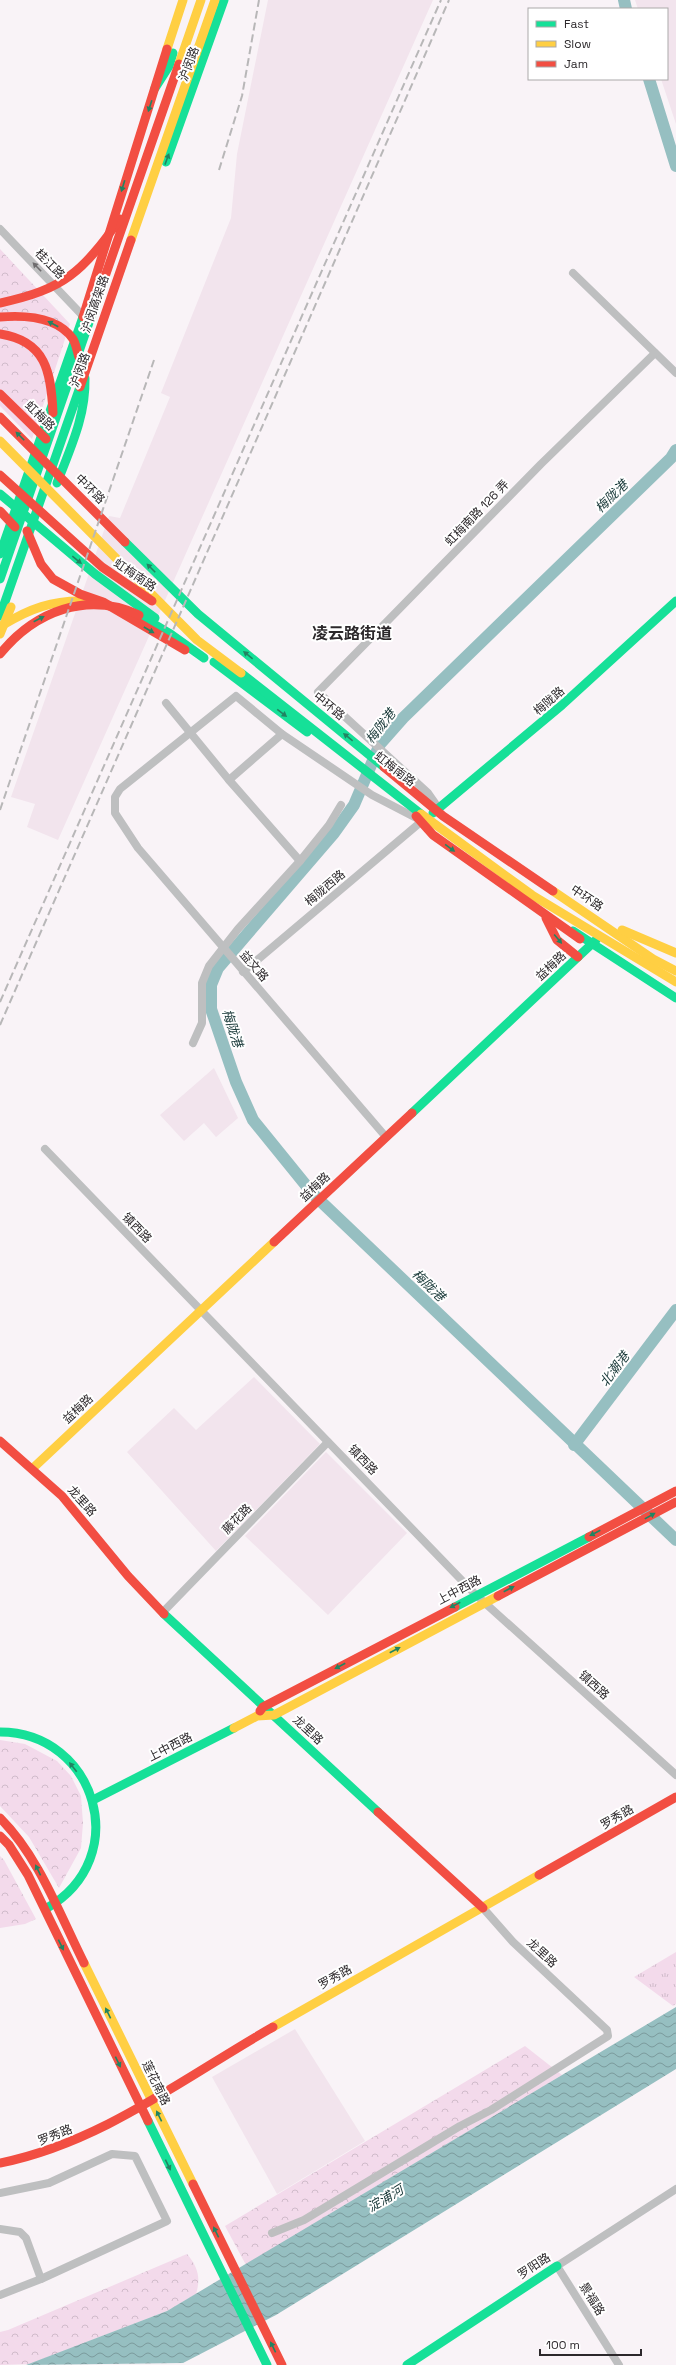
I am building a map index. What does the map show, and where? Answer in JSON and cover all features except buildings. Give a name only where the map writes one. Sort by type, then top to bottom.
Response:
[{"type":"main road","name":"沪闵路","points":[[0,554],[83,316],[129,167],[145,123],[184,0]]},
{"type":"main road","points":[[155,88],[169,66],[192,0]]},
{"type":"main road","name":"沪闵路","points":[[0,594],[150,156],[150,142],[200,0]]},
{"type":"main road","name":"沪闵高架路","points":[[0,579],[200,0]]},
{"type":"main road","name":"沪闵高架路","points":[[0,616],[214,0]]},
{"type":"main road","name":"沪闵路","points":[[1,631],[223,0]]},
{"type":"main road","points":[[202,636],[186,620],[120,565],[82,526],[65,498],[54,465],[56,441],[104,308],[150,156],[223,0]]},
{"type":"main road","points":[[169,66],[169,86]]},
{"type":"main road","points":[[145,123],[150,142]]},
{"type":"main road","points":[[0,304],[33,297],[67,281],[100,247],[130,204]]},
{"type":"main road","points":[[0,317],[18,314],[42,318],[60,328],[74,340],[85,378],[86,394],[78,425],[1,631]]},
{"type":"main road","points":[[0,334],[25,340],[45,363],[51,381],[53,424]]},
{"type":"main road","name":"虹梅路","points":[[0,394],[42,434],[62,456]]},
{"type":"main road","name":"中环路","points":[[0,417],[198,614],[443,816],[600,921],[653,959],[676,971]]},
{"type":"main road","points":[[0,441],[196,640],[274,697],[436,826],[532,895],[676,983]]},
{"type":"main road","name":"虹梅南路","points":[[0,475],[102,567],[202,636],[436,811],[499,863],[657,973],[676,983]]},
{"type":"main road","name":"虹梅南路","points":[[0,494],[47,536],[95,574],[373,782],[422,821],[433,835],[545,916],[589,945],[634,968],[676,994]]},
{"type":"main road","points":[[0,510],[30,545]]},
{"type":"main road","points":[[25,522],[33,550],[46,573],[62,585],[80,594],[103,602],[183,650],[206,656]]},
{"type":"main road","name":"梅陇路","points":[[436,811],[457,795],[562,705],[676,600]]},
{"type":"main road","points":[[1,631],[24,612],[57,601],[103,602]]},
{"type":"main road","points":[[0,654],[15,635],[36,619],[59,610],[99,605],[131,611],[158,626],[213,664],[274,697]]},
{"type":"main road","name":"虹梅南路","points":[[436,811],[612,922],[676,954]]},
{"type":"main road","name":"虹梅南路","points":[[422,821],[437,827],[485,860],[602,935],[676,971]]},
{"type":"main road","points":[[491,845],[499,863]]},
{"type":"main road","points":[[485,860],[498,882]]},
{"type":"main road","points":[[532,895],[576,934],[676,998]]},
{"type":"main road","points":[[545,916],[557,940],[578,957]]},
{"type":"main road","points":[[600,921],[676,954]]},
{"type":"main road","name":"益梅路","points":[[32,1469],[578,957],[589,945],[602,935],[612,922]]},
{"type":"main road","points":[[634,968],[657,973]]},
{"type":"main road","name":"龙里路","points":[[0,1441],[76,1511],[128,1576],[163,1612],[263,1707],[274,1715],[483,1908]]},
{"type":"main road","name":"上中西路","points":[[257,1716],[263,1707],[475,1594],[676,1491]]},
{"type":"main road","name":"上中西路","points":[[93,1800],[257,1716],[274,1715],[484,1602],[676,1502]]},
{"type":"main road","points":[[0,1732],[23,1734],[44,1741],[58,1751],[78,1774],[93,1800],[96,1842],[89,1866],[73,1890],[55,1905],[44,1910]]},
{"type":"main road","name":"罗秀路","points":[[0,2163],[33,2156],[76,2141],[676,1797]]},
{"type":"main road","name":"莲花南路","points":[[0,1818],[16,1834],[32,1858],[282,2365]]},
{"type":"main road","name":"莲花南路","points":[[0,1836],[9,1845],[28,1875],[267,2365]]},
{"type":"main road","name":"罗阳路","points":[[407,2365],[557,2266]]},
{"type":"street","name":"桂江路","points":[[0,229],[83,316]]},
{"type":"street","points":[[573,273],[676,373]]},
{"type":"street","name":"虹梅南路 126 弄","points":[[436,811],[428,793],[318,692],[541,464],[655,353]]},
{"type":"street","points":[[190,733],[236,696],[282,734],[354,781],[372,795],[422,821]]},
{"type":"street","points":[[166,703],[229,780],[300,861]]},
{"type":"street","name":"益文路","points":[[190,733],[120,790],[115,797],[113,805],[115,813],[138,848],[222,948],[386,1137]]},
{"type":"street","points":[[229,780],[282,734]]},
{"type":"street","points":[[193,1044],[202,1023],[202,983],[209,966],[222,948],[300,861],[329,825],[341,805]]},
{"type":"street","name":"梅陇西路","points":[[243,972],[422,821]]},
{"type":"street","name":"镇西路","points":[[45,1149],[475,1594],[676,1775]]},
{"type":"street","name":"藤花路","points":[[163,1612],[328,1442]]},
{"type":"street","name":"龙里路","points":[[272,2233],[304,2220],[460,2126],[491,2110],[608,2036],[607,2030],[513,1942],[483,1908]]},
{"type":"street","points":[[0,2193],[49,2183],[112,2154],[135,2156],[167,2221],[41,2279],[0,2295]]},
{"type":"street","name":"罗阳路","points":[[557,2266],[676,2189]]},
{"type":"street","points":[[0,2229],[20,2232],[26,2238],[41,2279]]},
{"type":"street","name":"景福路","points":[[557,2266],[619,2365]]},
{"type":"shaded area","points":[[268,0],[433,0],[58,840],[27,827],[35,804],[11,797],[109,516],[120,518],[170,397],[161,393],[231,218],[237,154]]},
{"type":"shaded area","points":[[635,0],[676,0],[676,124],[661,80],[668,80],[668,8],[638,8]]},
{"type":"shaded area","points":[[214,1068],[238,1118],[216,1137],[204,1123],[184,1141],[160,1115]]},
{"type":"shaded area","points":[[254,1377],[320,1444],[216,1551],[127,1452],[174,1408],[196,1430]]},
{"type":"shaded area","points":[[326,1452],[407,1533],[328,1615],[245,1536]]},
{"type":"shaded area","points":[[295,2029],[365,2141],[277,2194],[212,2077]]},
{"type":"green space","points":[[0,249],[70,324],[32,439],[0,406]]},
{"type":"green space","points":[[0,1740],[25,1744],[57,1761],[71,1776],[81,1796],[83,1823],[81,1848],[59,1888],[29,1837],[0,1806]]},
{"type":"green space","points":[[0,1856],[4,1860],[36,1919],[25,1924],[0,1928]]},
{"type":"green space","points":[[676,1952],[676,2004],[673,2006],[634,1977]]},
{"type":"green space","points":[[525,2046],[562,2075],[246,2265],[225,2226]]},
{"type":"green space","points":[[187,2254],[194,2263],[198,2273],[198,2288],[196,2294],[167,2311],[30,2364],[0,2365],[0,2332],[8,2330]]},
{"type":"water","name":"淀浦河","points":[[676,2007],[676,2069],[276,2315],[183,2363],[26,2365],[167,2311]]},
{"type":"waterway","name":"梅陇港","points":[[624,0],[626,8]]},
{"type":"waterway","name":"梅陇港","points":[[649,80],[676,166]]},
{"type":"waterway","name":"梅陇港","points":[[676,450],[671,458],[403,718],[380,744],[354,805],[334,833],[218,968],[211,985],[211,1009],[236,1082],[253,1120],[313,1194],[676,1540]]},
{"type":"waterway","name":"北潮港","points":[[574,1445],[676,1310]]},
{"type":"railway","points":[[219,170],[242,96],[259,0]]},
{"type":"railway","points":[[0,1002],[441,0]]},
{"type":"railway","points":[[0,1025],[449,0]]},
{"type":"railway","points":[[0,810],[154,360]]},
{"type":"traffic: fast","points":[[166,162],[224,0]]},
{"type":"traffic: fast","points":[[155,88],[169,66],[173,53]]},
{"type":"traffic: fast","points":[[0,579],[101,288]]},
{"type":"traffic: fast","points":[[0,554],[83,317]]},
{"type":"traffic: fast","points":[[57,483],[72,445],[80,419],[85,392],[85,378]]},
{"type":"traffic: fast","points":[[0,616],[80,387]]},
{"type":"traffic: fast","points":[[0,494],[95,574],[155,618]]},
{"type":"traffic: fast","points":[[125,542],[198,614],[384,767]]},
{"type":"traffic: fast","points":[[433,813],[562,705],[676,601]]},
{"type":"traffic: fast","points":[[139,615],[169,633],[204,658]]},
{"type":"traffic: fast","points":[[214,662],[307,732]]},
{"type":"traffic: fast","points":[[241,673],[421,814]]},
{"type":"traffic: fast","points":[[573,931],[676,998]]},
{"type":"traffic: fast","points":[[412,1113],[596,940]]},
{"type":"traffic: fast","points":[[455,1607],[589,1537]]},
{"type":"traffic: fast","points":[[164,1614],[378,1812]]},
{"type":"traffic: fast","points":[[93,1800],[234,1728]]},
{"type":"traffic: fast","points":[[0,1732],[33,1738],[60,1752],[80,1775],[92,1801],[96,1830],[90,1859],[74,1886],[47,1908]]},
{"type":"traffic: fast","points":[[148,2121],[267,2365]]},
{"type":"traffic: fast","points":[[407,2365],[557,2266]]},
{"type":"traffic: slow","points":[[167,49],[183,0]]},
{"type":"traffic: slow","points":[[179,64],[201,0]]},
{"type":"traffic: slow","points":[[131,240],[215,0]]},
{"type":"traffic: slow","points":[[0,441],[197,640],[241,673]]},
{"type":"traffic: slow","points":[[3,625],[22,614],[52,604],[84,601]]},
{"type":"traffic: slow","points":[[0,634],[11,607]]},
{"type":"traffic: slow","points":[[421,814],[532,895],[676,982]]},
{"type":"traffic: slow","points":[[553,891],[653,959],[676,971]]},
{"type":"traffic: slow","points":[[622,930],[676,953]]},
{"type":"traffic: slow","points":[[32,1469],[274,1242]]},
{"type":"traffic: slow","points":[[234,1728],[257,1716],[274,1715],[498,1596]]},
{"type":"traffic: slow","points":[[273,2027],[539,1875]]},
{"type":"traffic: slow","points":[[84,1963],[193,2184]]},
{"type":"traffic: jam","points":[[83,317],[167,49]]},
{"type":"traffic: jam","points":[[101,288],[179,64]]},
{"type":"traffic: jam","points":[[0,303],[22,298],[41,291],[70,276],[94,253],[120,219]]},
{"type":"traffic: jam","points":[[80,387],[131,240]]},
{"type":"traffic: jam","points":[[0,317],[20,316],[49,321],[66,331],[73,339],[79,357]]},
{"type":"traffic: jam","points":[[0,334],[15,338],[27,344],[36,351],[43,361],[50,384],[53,413]]},
{"type":"traffic: jam","points":[[0,394],[46,439]]},
{"type":"traffic: jam","points":[[0,417],[125,542]]},
{"type":"traffic: jam","points":[[0,475],[102,567],[152,601]]},
{"type":"traffic: jam","points":[[0,511],[15,527]]},
{"type":"traffic: jam","points":[[27,531],[41,564],[53,579],[80,594],[103,602],[185,650]]},
{"type":"traffic: jam","points":[[0,654],[29,626],[46,616],[63,609],[81,605],[100,605],[120,608],[139,615]]},
{"type":"traffic: jam","points":[[384,767],[443,816],[553,891]]},
{"type":"traffic: jam","points":[[416,816],[433,835],[580,939]]},
{"type":"traffic: jam","points":[[546,918],[557,940],[578,957]]},
{"type":"traffic: jam","points":[[274,1242],[412,1113]]},
{"type":"traffic: jam","points":[[0,1441],[62,1496],[128,1576],[164,1614]]},
{"type":"traffic: jam","points":[[589,1537],[676,1491]]},
{"type":"traffic: jam","points":[[498,1596],[676,1502]]},
{"type":"traffic: jam","points":[[260,1711],[263,1707],[455,1607]]},
{"type":"traffic: jam","points":[[539,1875],[676,1797]]},
{"type":"traffic: jam","points":[[378,1812],[483,1908]]},
{"type":"traffic: jam","points":[[0,1818],[14,1833],[37,1868],[57,1905],[84,1963]]},
{"type":"traffic: jam","points":[[0,1836],[9,1845],[28,1875],[148,2121]]},
{"type":"traffic: jam","points":[[0,2163],[37,2153],[73,2140],[108,2124],[175,2087],[273,2027]]},
{"type":"traffic: jam","points":[[193,2184],[282,2365]]},
{"type":"district","name":"凌云路街道","points":[[352,633]]}]
